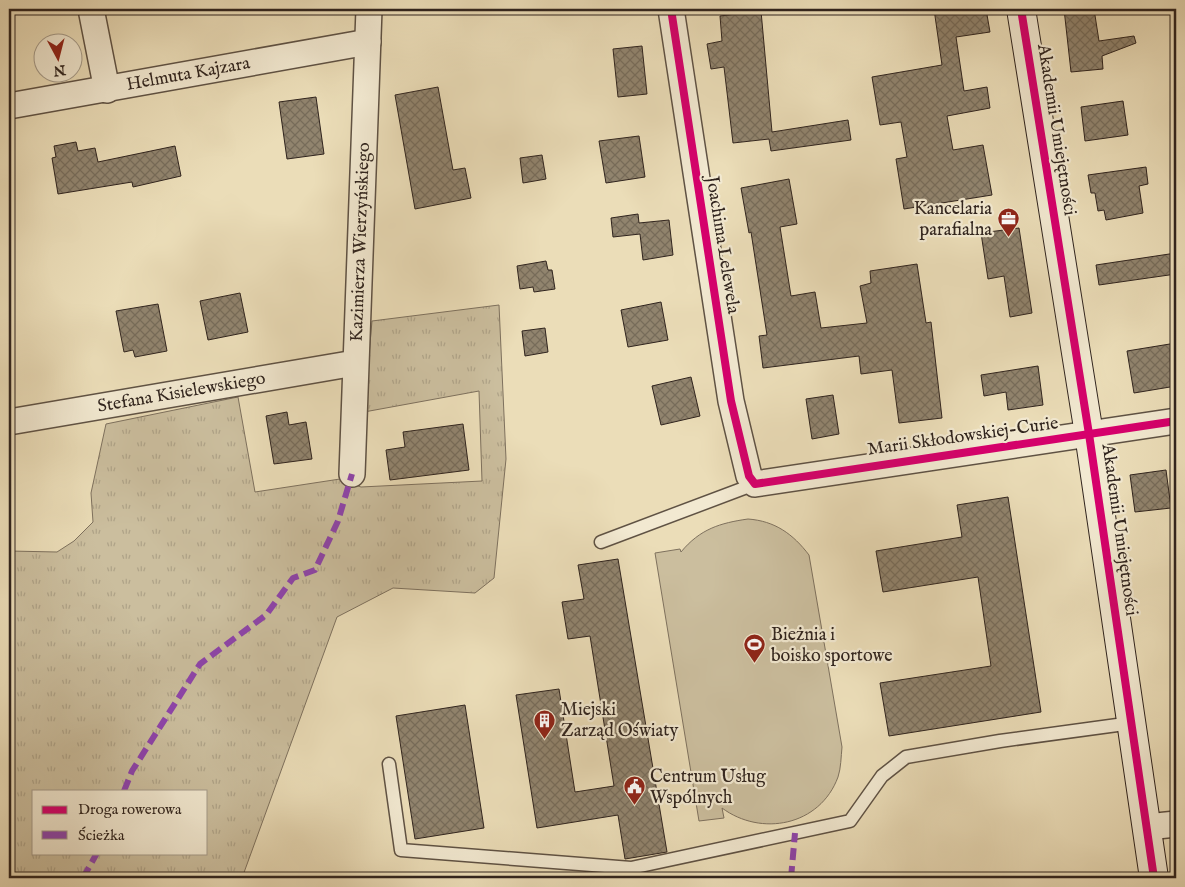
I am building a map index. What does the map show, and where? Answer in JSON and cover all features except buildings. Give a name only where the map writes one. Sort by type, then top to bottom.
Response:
[{"type":"street","points":[[92,9],[107,90]]},
{"type":"street","name":"Kazimierza Wierzyńskiego","points":[[352,474],[369,9]]},
{"type":"street","name":"Joachima Lelewela","points":[[672,9],[731,401],[749,476],[755,484]]},
{"type":"street","name":"Akademii Umiejętności","points":[[1021,9],[1089,434],[1154,878]]},
{"type":"street","name":"Helmuta Kajzara","points":[[9,106],[368,42]]},
{"type":"street","name":"Stefana Kisielewskiego","points":[[9,422],[355,363]]},
{"type":"street","name":"Marii Skłodowskiej-Curie","points":[[755,484],[1176,421]]},
{"type":"street","points":[[1147,827],[1176,824]]},
{"type":"lane","points":[[601,542],[755,484]]},
{"type":"lane","points":[[389,764],[401,850],[631,868],[850,821],[882,776],[906,757],[1000,740],[1132,723]]},
{"type":"green space","points":[[499,305],[506,459],[494,578],[475,593],[393,588],[337,617],[242,878],[9,878],[9,551],[57,552],[74,541],[93,522],[91,493],[106,424],[238,397],[255,492],[340,479],[361,487],[482,481],[479,391],[364,412],[372,321]]},
{"type":"green space","name":"Bieżnia i boisko sportowe","points":[[748,519],[758,520],[783,530],[797,541],[809,555],[842,747],[840,770],[829,794],[818,807],[804,816],[788,822],[771,824],[754,822],[737,817],[722,808],[724,818],[699,821],[655,553],[680,549],[681,552],[688,544],[711,528]]},
{"type":"green space","points":[[1176,842],[1176,878],[1171,843]]},
{"type":"marked path","points":[[124,790],[132,771],[200,664],[266,615],[293,578],[315,570],[338,521],[352,474]]},
{"type":"marked path","points":[[791,878],[795,833]]},
{"type":"marked path","points":[[83,878],[96,854]]},
{"type":"cycle path","points":[[671,9],[731,401],[749,476],[755,484],[1176,421]]},
{"type":"cycle path","points":[[1021,9],[1089,434],[1154,878]]},
{"type":"place","name":"Kancelaria parafialna","points":[[1008,238]]},
{"type":"place","name":"Bieżnia i boisko sportowe","points":[[755,664]]},
{"type":"place","name":"Miejski Zarząd Oświaty","points":[[545,739]]},
{"type":"place","name":"Centrum Usług Wspólnych","points":[[634,806]]}]
